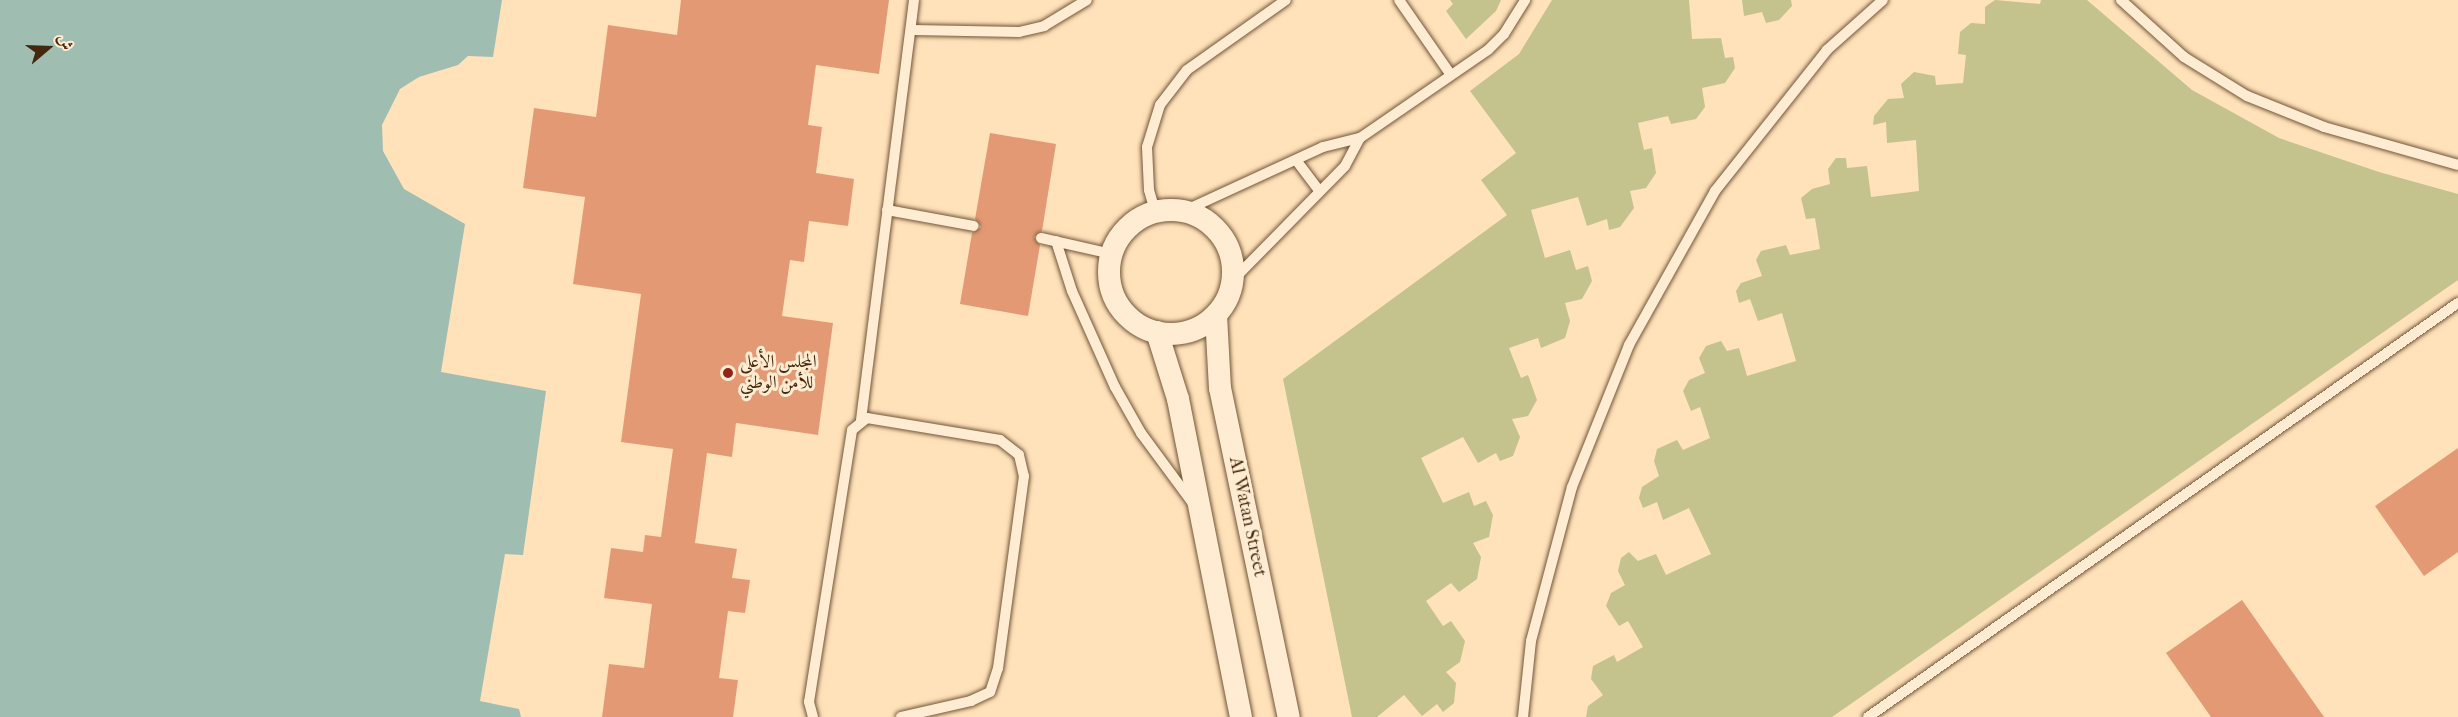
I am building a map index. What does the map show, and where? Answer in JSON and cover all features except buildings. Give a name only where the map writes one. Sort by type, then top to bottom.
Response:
[{"type":"street","points":[[1155,211],[1184,211],[1208,222],[1222,236],[1231,254],[1233,281],[1216,315],[1195,330],[1157,332],[1134,322],[1118,303],[1110,279],[1112,254],[1124,232],[1155,211]]},
{"type":"street","name":"Al Watan Street","points":[[1216,315],[1220,388],[1289,717]]},
{"type":"street","points":[[1157,332],[1172,376],[1203,517],[1241,717]]},
{"type":"lane","points":[[813,717],[809,702],[831,556],[852,430],[861,420],[887,210],[913,30],[914,0]]},
{"type":"lane","points":[[913,30],[1019,32],[1044,26],[1087,0]]},
{"type":"lane","points":[[1155,211],[1149,190],[1147,147],[1160,105],[1187,70],[1286,0]]},
{"type":"lane","points":[[1399,0],[1451,75]]},
{"type":"lane","points":[[1184,211],[1329,144],[1360,138],[1451,75],[1504,34],[1525,0]]},
{"type":"lane","points":[[1523,717],[1531,641],[1572,487],[1629,345],[1715,191],[1827,50],[1883,0]]},
{"type":"lane","points":[[2121,0],[2184,57],[2247,96],[2324,127],[2458,165]]},
{"type":"lane","points":[[1233,281],[1319,190],[1345,166],[1360,138]]},
{"type":"lane","points":[[1296,160],[1319,190]]},
{"type":"lane","points":[[887,210],[974,226]]},
{"type":"lane","points":[[1041,238],[1112,254]]},
{"type":"lane","points":[[1056,241],[1072,291],[1115,387],[1147,441],[1203,517]]},
{"type":"lane","points":[[1868,717],[2458,303]]},
{"type":"lane","points":[[861,420],[873,418],[1000,440],[1019,455],[1024,476],[998,668],[990,692],[971,701],[901,717]]},
{"type":"shaded area","points":[[0,0],[502,0],[493,57],[468,56],[458,65],[419,77],[400,89],[382,125],[383,151],[404,189],[465,224],[441,372],[546,391],[523,555],[505,554],[480,701],[519,709],[521,717],[0,717]]},
{"type":"shaded area","points":[[1450,0],[1501,0],[1496,11],[1466,39],[1446,11],[1453,4]]},
{"type":"shaded area","points":[[1552,0],[1689,0],[1692,39],[1721,38],[1725,58],[1733,57],[1735,68],[1725,83],[1702,88],[1705,107],[1696,119],[1671,124],[1668,116],[1638,123],[1644,150],[1652,148],[1656,173],[1646,188],[1630,191],[1634,208],[1620,227],[1609,230],[1607,219],[1587,226],[1578,197],[1531,210],[1545,258],[1570,250],[1576,270],[1588,266],[1592,281],[1582,299],[1565,303],[1570,321],[1565,338],[1541,348],[1538,338],[1509,348],[1521,378],[1528,375],[1537,400],[1528,416],[1512,419],[1520,437],[1513,456],[1500,461],[1496,453],[1478,463],[1463,437],[1421,458],[1443,503],[1469,492],[1474,506],[1486,501],[1493,515],[1489,537],[1473,543],[1481,557],[1477,579],[1459,592],[1451,583],[1426,601],[1443,626],[1451,621],[1465,641],[1460,662],[1446,672],[1456,683],[1454,703],[1443,712],[1437,704],[1422,716],[1404,695],[1377,717],[1352,717],[1283,379],[1507,215],[1481,180],[1516,153],[1470,91],[1519,54]]},
{"type":"shaded area","points":[[1742,0],[1791,0],[1792,6],[1779,20],[1766,23],[1762,12],[1744,16]]},
{"type":"shaded area","points":[[1995,0],[2040,4],[2041,0],[2087,0],[2192,90],[2279,138],[2379,172],[2458,194],[2458,280],[1832,717],[1586,717],[1588,706],[1603,695],[1591,679],[1593,666],[1614,655],[1617,662],[1643,647],[1628,621],[1619,626],[1606,606],[1611,593],[1625,585],[1618,571],[1621,558],[1629,552],[1638,561],[1656,554],[1666,575],[1711,554],[1689,508],[1663,520],[1657,502],[1643,508],[1639,498],[1642,487],[1659,476],[1654,461],[1657,449],[1677,440],[1683,450],[1710,438],[1700,407],[1691,411],[1683,391],[1689,380],[1705,373],[1699,358],[1706,346],[1721,341],[1727,351],[1739,348],[1747,376],[1796,361],[1782,313],[1758,321],[1750,299],[1739,303],[1736,291],[1741,283],[1762,276],[1756,260],[1761,251],[1786,245],[1790,255],[1820,249],[1815,218],[1806,219],[1801,198],[1812,189],[1830,184],[1828,169],[1836,158],[1846,158],[1847,168],[1867,166],[1871,197],[1919,191],[1916,140],[1887,143],[1886,122],[1873,125],[1874,116],[1888,99],[1904,98],[1901,84],[1914,72],[1935,76],[1936,85],[1963,83],[1966,55],[1958,54],[1960,32],[1971,23],[1985,24],[1985,7]]},
{"type":"place","name":"المجلس الأعلى للأمن الوطني","points":[[728,373]]}]
